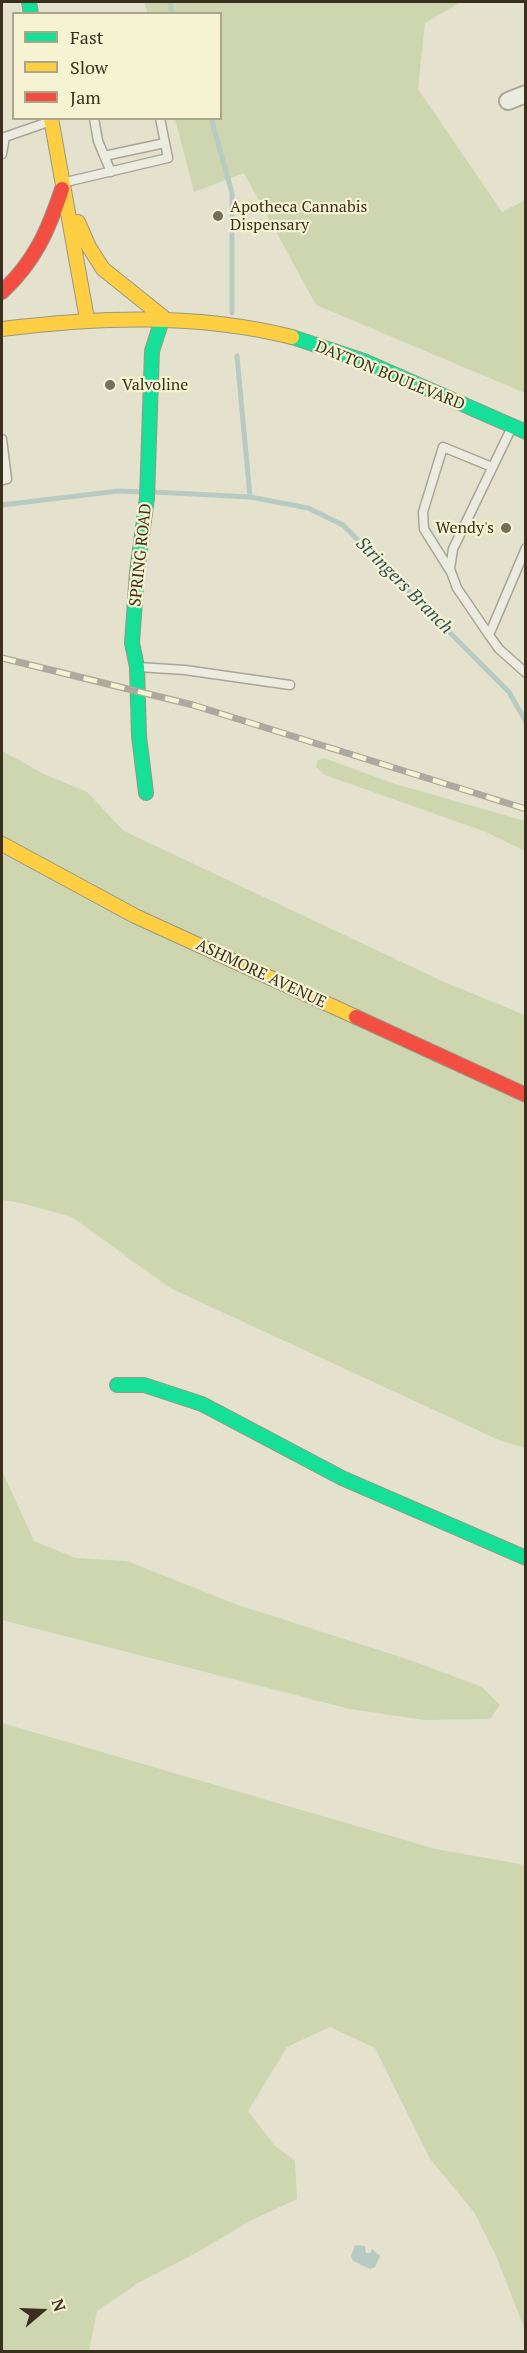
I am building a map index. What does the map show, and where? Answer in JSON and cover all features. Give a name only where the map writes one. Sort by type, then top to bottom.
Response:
[{"type":"street","points":[[508,101],[525,94]]},
{"type":"street","points":[[51,120],[87,319]]},
{"type":"street","points":[[2,292],[19,277],[39,251],[63,185]]},
{"type":"street","points":[[63,185],[89,247],[103,269],[163,317]]},
{"type":"street","name":"DAYTON BOULEVARD","points":[[2,329],[87,319],[163,317],[264,330],[324,347],[372,365],[519,429]]},
{"type":"street","name":"SPRING ROAD","points":[[146,793],[139,736],[137,667],[132,643],[137,572],[147,498],[152,351],[163,317]]},
{"type":"street","name":"ASHMORE AVENUE","points":[[2,844],[135,916],[525,1095]]},
{"type":"street","points":[[117,1385],[144,1385],[201,1404],[342,1478],[525,1558]]},
{"type":"lane","points":[[2,154],[5,137],[51,120]]},
{"type":"lane","points":[[94,120],[98,141],[111,172]]},
{"type":"lane","points":[[63,185],[168,158],[160,120]]},
{"type":"lane","points":[[104,156],[165,142]]},
{"type":"lane","points":[[451,572],[453,549],[492,467],[519,429]]},
{"type":"lane","points":[[2,439],[7,479],[2,480]]},
{"type":"lane","points":[[492,467],[443,447],[423,512],[424,529],[451,572],[457,588],[489,635],[499,649],[525,673]]},
{"type":"lane","points":[[489,635],[525,548]]},
{"type":"lane","points":[[137,667],[185,670],[290,685]]},
{"type":"green space","points":[[144,2],[461,2],[425,23],[418,89],[502,212],[525,200],[525,393],[316,305],[244,173],[194,192],[175,120],[222,120],[222,12],[148,12]]},
{"type":"green space","points":[[2,751],[46,775],[87,792],[124,831],[442,981],[525,1015],[525,1448],[499,1440],[170,1288],[72,1217],[2,1200]]},
{"type":"green space","points":[[324,758],[392,783],[525,821],[525,851],[486,832],[325,775],[316,767],[318,760]]},
{"type":"green space","points":[[2,1471],[34,1541],[76,1558],[127,1561],[238,1605],[410,1660],[482,1687],[500,1705],[490,1719],[424,1720],[350,1709],[2,1620]]},
{"type":"green space","points":[[2,1723],[436,1849],[525,1865],[525,2330],[496,2256],[474,2212],[430,2159],[375,2048],[330,2027],[287,2047],[248,2111],[275,2146],[295,2161],[297,2199],[252,2220],[138,2283],[97,2311],[89,2351],[2,2351]]},
{"type":"shaded area","points":[[355,2245],[365,2246],[366,2253],[370,2253],[372,2249],[380,2256],[375,2267],[370,2269],[353,2261],[351,2256]]},
{"type":"waterway","points":[[170,2],[172,12]]},
{"type":"waterway","points":[[212,120],[232,193],[232,313]]},
{"type":"waterway","points":[[237,356],[250,497]]},
{"type":"waterway","points":[[2,505],[118,491],[142,492]]},
{"type":"waterway","name":"Stringers Branch","points":[[154,492],[250,497],[308,508],[343,525],[509,692],[526,722]]},
{"type":"railway","points":[[2,658],[193,705],[526,809]]},
{"type":"traffic: fast","points":[[29,2],[31,12]]},
{"type":"traffic: fast","points":[[146,793],[139,736],[137,667],[132,643],[137,572],[147,498],[152,351],[163,317]]},
{"type":"traffic: fast","points":[[292,337],[364,361],[526,432]]},
{"type":"traffic: fast","points":[[117,1385],[144,1385],[202,1404],[342,1478],[526,1558]]},
{"type":"traffic: slow","points":[[51,120],[87,319]]},
{"type":"traffic: slow","points":[[78,222],[89,247],[103,269],[163,317]]},
{"type":"traffic: slow","points":[[2,329],[75,322],[147,320],[220,324],[292,337]]},
{"type":"traffic: slow","points":[[2,844],[135,916],[356,1017]]},
{"type":"traffic: jam","points":[[2,292],[23,269],[39,245],[62,189]]},
{"type":"traffic: jam","points":[[356,1017],[526,1095]]},
{"type":"place","name":"Apotheca Cannabis Dispensary","points":[[218,216]]},
{"type":"place","name":"Valvoline","points":[[110,385]]},
{"type":"place","name":"Wendy's","points":[[506,528]]}]
